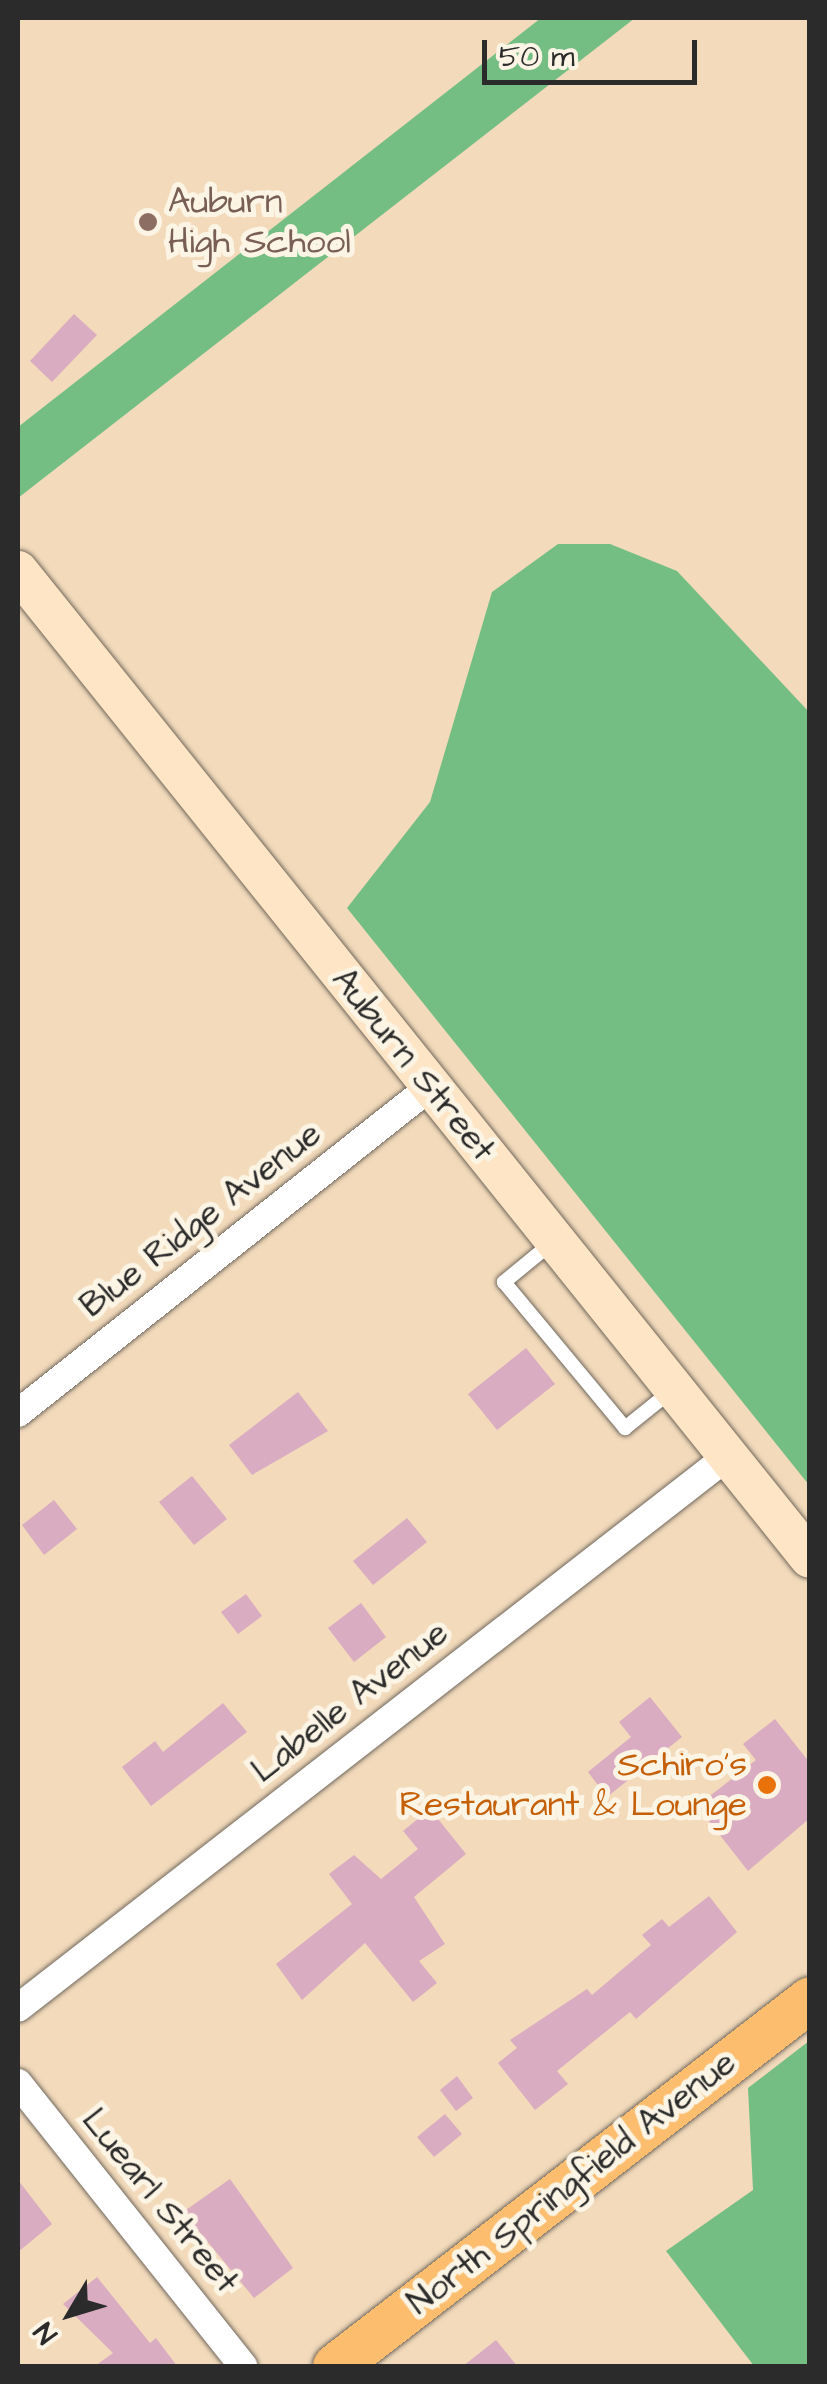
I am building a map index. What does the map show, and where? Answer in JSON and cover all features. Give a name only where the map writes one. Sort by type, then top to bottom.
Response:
[{"type":"main road","name":"Auburn Street","points":[[18,571],[810,1558]]},
{"type":"main road","name":"North Springfield Avenue","points":[[335,2366],[810,1998]]},
{"type":"street","name":"Blue Ridge Avenue","points":[[18,1413],[430,1087]]},
{"type":"street","name":"Labelle Avenue","points":[[18,2008],[728,1456]]},
{"type":"street","name":"Luearl Street","points":[[18,2083],[243,2366]]},
{"type":"lane","points":[[554,1240],[504,1282],[625,1428],[674,1389]]},
{"type":"green space","points":[[541,18],[635,18],[18,498],[18,427]]},
{"type":"green space","points":[[558,544],[610,544],[677,571],[809,712],[809,1485],[347,908],[430,802],[492,592]]},
{"type":"green space","points":[[809,2041],[809,2366],[754,2366],[666,2251],[753,2190],[748,2088]]},
{"type":"building","points":[[74,314],[97,335],[52,382],[30,361]]},
{"type":"building","points":[[526,1348],[555,1384],[497,1430],[468,1394]]},
{"type":"building","points":[[298,1392],[328,1431],[252,1475],[229,1445]]},
{"type":"building","points":[[192,1476],[227,1519],[194,1545],[159,1502]]},
{"type":"building","points":[[54,1500],[77,1529],[44,1555],[22,1525]]},
{"type":"building","points":[[407,1518],[427,1542],[373,1585],[353,1561]]},
{"type":"building","points":[[246,1594],[262,1616],[238,1634],[221,1612]]},
{"type":"building","points":[[361,1603],[386,1637],[354,1662],[328,1628]]},
{"type":"building","points":[[650,1697],[682,1737],[607,1797],[588,1772],[631,1737],[619,1722]]},
{"type":"building","points":[[223,1703],[247,1732],[151,1806],[122,1767],[155,1741],[163,1752]]},
{"type":"building","name":"Schiro's Restaurant & Lounge","points":[[775,1719],[810,1763],[810,1818],[748,1871],[697,1806],[756,1760],[743,1744]]},
{"type":"building","points":[[430,1809],[466,1854],[414,1897],[445,1944],[419,1961],[437,1983],[413,2002],[365,1943],[302,2000],[276,1964],[352,1904],[329,1874],[354,1855],[381,1879],[418,1849],[403,1831]]},
{"type":"building","points":[[709,1896],[737,1932],[636,2019],[630,2012],[557,2071],[568,2084],[535,2110],[498,2063],[517,2048],[510,2040],[587,1989],[592,1995],[651,1945],[642,1935],[662,1919],[669,1927]]},
{"type":"building","points":[[457,2076],[473,2098],[456,2111],[440,2090]]},
{"type":"building","points":[[445,2114],[462,2134],[434,2157],[417,2137]]},
{"type":"building","points":[[230,2179],[293,2268],[254,2298],[183,2212]]},
{"type":"building","points":[[18,2180],[52,2224],[18,2252]]},
{"type":"building","points":[[97,2277],[150,2343],[156,2338],[177,2366],[95,2366],[113,2353],[63,2304]]},
{"type":"building","points":[[496,2340],[517,2366],[463,2366]]},
{"type":"place","name":"Auburn High School","points":[[148,222]]},
{"type":"place","name":"Schiro's Restaurant & Lounge","points":[[767,1785]]}]
